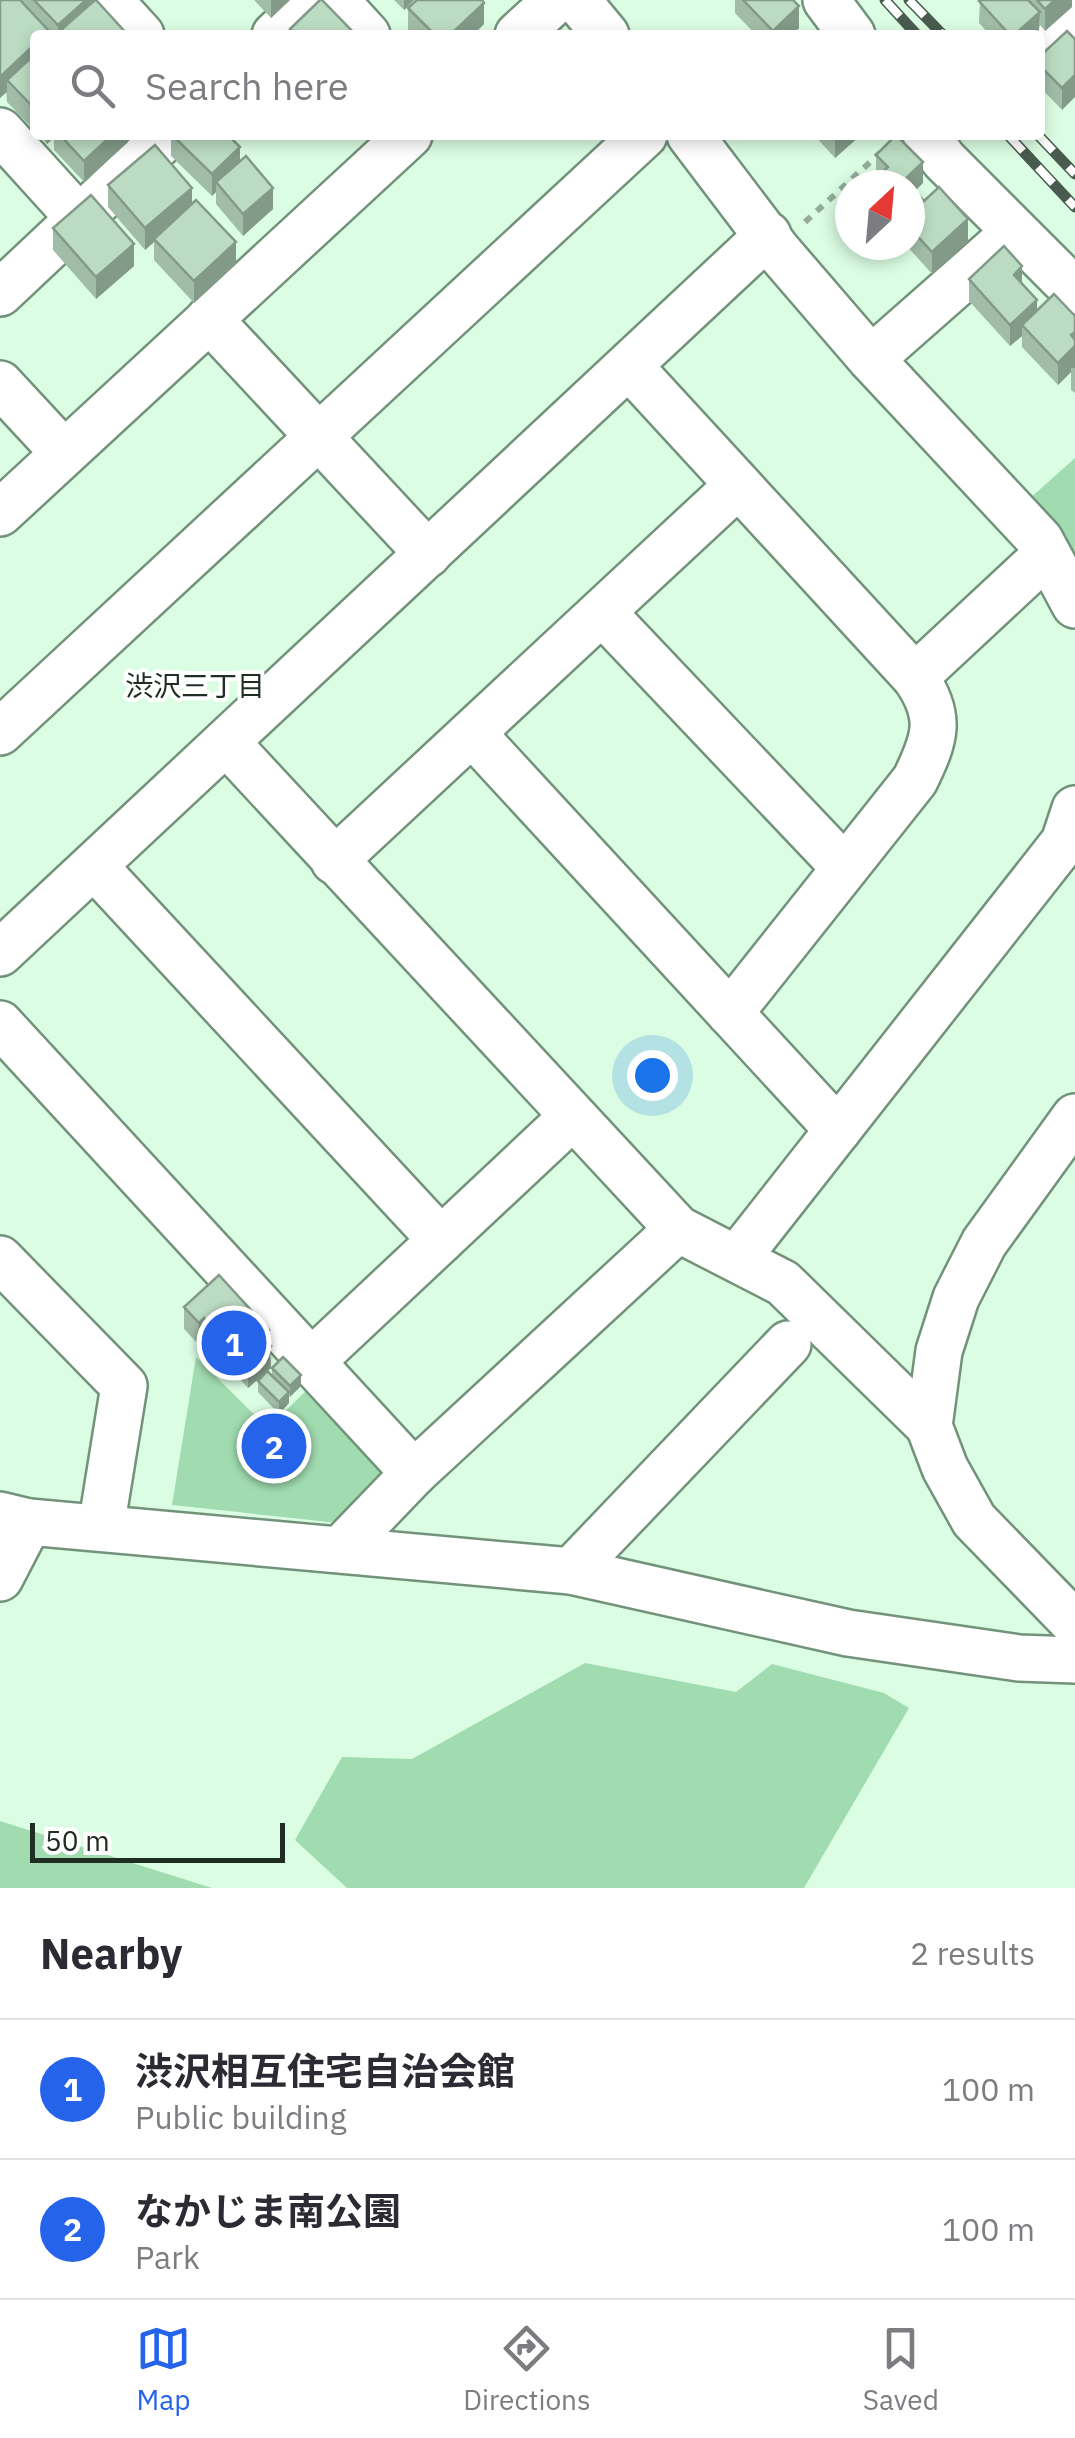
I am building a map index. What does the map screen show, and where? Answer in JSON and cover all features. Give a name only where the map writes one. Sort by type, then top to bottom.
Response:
[{"type":"street","points":[[108,0],[136,30]]},
{"type":"street","points":[[280,30],[312,0]]},
{"type":"street","points":[[335,0],[362,30]]},
{"type":"street","points":[[523,30],[556,0]]},
{"type":"street","points":[[576,0],[602,30]]},
{"type":"street","points":[[826,0],[848,30]]},
{"type":"street","points":[[0,132],[80,218]]},
{"type":"street","points":[[0,292],[163,140]]},
{"type":"street","points":[[0,512],[404,140]]},
{"type":"street","points":[[0,732],[639,140]]},
{"type":"street","points":[[695,140],[785,230]]},
{"type":"street","points":[[906,142],[944,160],[1075,291]]},
{"type":"street","points":[[785,230],[778,251],[1040,540],[1075,605]]},
{"type":"street","points":[[0,953],[629,366],[785,230]]},
{"type":"street","points":[[871,358],[1014,232]]},
{"type":"street","points":[[209,319],[428,554]]},
{"type":"street","points":[[629,366],[930,698],[934,725],[929,752],[916,780],[730,1013]]},
{"type":"street","points":[[0,384],[64,453]]},
{"type":"street","points":[[334,861],[737,486]]},
{"type":"street","points":[[915,677],[1048,554]]},
{"type":"street","points":[[602,612],[844,867]]},
{"type":"street","points":[[472,733],[838,1130]]},
{"type":"street","points":[[226,742],[678,1228],[738,1256],[783,1283],[929,1426],[945,1468],[974,1520],[1075,1624]]},
{"type":"street","points":[[738,1256],[1071,833]]},
{"type":"street","points":[[94,866],[441,1240]]},
{"type":"street","points":[[0,1024],[414,1472]]},
{"type":"street","points":[[312,1360],[572,1118]]},
{"type":"street","points":[[929,1426],[938,1351],[956,1298],[984,1243],[1075,1118]]},
{"type":"street","points":[[341,1549],[414,1472],[678,1228]]},
{"type":"street","points":[[0,1259],[98,1332],[124,1386],[101,1528]]},
{"type":"street","points":[[571,1571],[788,1344]]},
{"type":"street","points":[[0,1578],[14,1518],[571,1571],[848,1633],[1019,1658],[1075,1660]]},
{"type":"path","points":[[785,230],[906,142]]},
{"type":"green space","points":[[1075,458],[1075,555],[1028,500]]},
{"type":"green space","points":[[196,1357],[268,1428],[311,1386],[384,1463],[384,1480],[338,1523],[172,1505]]},
{"type":"green space","points":[[585,1663],[736,1692],[772,1664],[884,1693],[909,1708],[804,1888],[347,1888],[295,1840],[342,1757],[412,1759]]},
{"type":"green space","points":[[0,1821],[212,1888],[0,1888]]},
{"type":"building","points":[[0,0],[20,0],[48,30],[30,30],[30,49],[0,77]]},
{"type":"building","points":[[34,0],[86,0],[58,25]]},
{"type":"building","points":[[95,0],[123,30],[63,30]]},
{"type":"building","points":[[322,0],[351,30],[291,30]]},
{"type":"building","points":[[417,0],[484,3],[455,30],[430,30],[408,8]]},
{"type":"building","points":[[743,0],[793,0],[799,6],[772,30]]},
{"type":"building","points":[[1028,0],[1040,12],[1020,30],[1005,30],[979,1]]},
{"type":"building","points":[[1037,0],[1055,0],[1045,9]]},
{"type":"building","points":[[1067,31],[1075,39],[1075,75],[1062,88],[1045,71],[1045,51]]},
{"type":"building","points":[[30,59],[30,104],[7,80]]},
{"type":"building","points":[[65,140],[107,140],[84,161]]},
{"type":"building","points":[[177,140],[233,140],[240,147],[212,174]]},
{"type":"building","points":[[891,140],[901,140],[923,162],[915,170],[885,170],[888,167],[876,155]]},
{"type":"building","points":[[155,145],[192,188],[145,228],[108,185]]},
{"type":"building","points":[[246,156],[273,188],[243,214],[216,182]]},
{"type":"building","points":[[939,187],[968,219],[932,252],[925,244],[925,200]]},
{"type":"building","points":[[91,195],[134,244],[96,277],[53,228]]},
{"type":"building","points":[[196,200],[236,242],[194,281],[154,239]]},
{"type":"building","points":[[1004,246],[1022,266],[1014,275],[1037,300],[1010,325],[969,279]]},
{"type":"building","points":[[1054,294],[1075,316],[1075,332],[1071,335],[1075,346],[1058,363],[1022,325]]},
{"type":"building","points":[[219,1275],[269,1330],[262,1337],[271,1346],[248,1367],[204,1318],[199,1323],[184,1307]]},
{"type":"building","points":[[283,1357],[301,1375],[290,1386],[272,1368]]},
{"type":"building","points":[[267,1371],[289,1392],[279,1402],[258,1381]]},
{"type":"railway","points":[[885,0],[912,30]]},
{"type":"railway","points":[[909,0],[938,30]]},
{"type":"railway","points":[[1013,140],[1075,207]]},
{"type":"railway","points":[[1043,140],[1075,174]]},
{"type":"place","name":"渋沢相互住宅自治会館","points":[[234,1343]]},
{"type":"place","name":"なかじま南公園","points":[[274,1446]]},
{"type":"district","name":"渋沢三丁目","points":[[195,686]]}]
